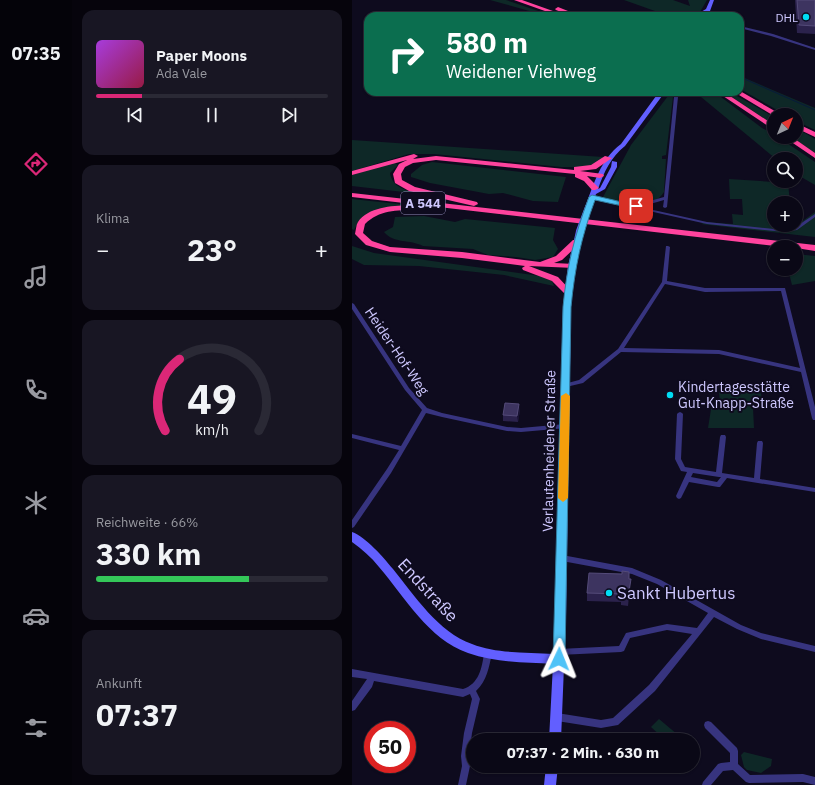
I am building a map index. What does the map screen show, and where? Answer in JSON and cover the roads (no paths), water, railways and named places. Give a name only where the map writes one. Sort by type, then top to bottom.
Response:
[{"type":"highway","points":[[516,0],[553,12]]},
{"type":"highway","points":[[531,0],[565,12]]},
{"type":"highway","points":[[726,96],[767,123]]},
{"type":"highway","points":[[744,96],[767,109]]},
{"type":"highway","points":[[803,129],[815,134]]},
{"type":"highway","points":[[797,144],[815,156]]},
{"type":"highway","points":[[352,173],[402,158],[422,155],[444,155],[602,173]]},
{"type":"highway","points":[[474,204],[412,189],[400,184],[396,177],[399,168],[406,164],[426,158],[602,173]]},
{"type":"highway","points":[[574,169],[593,167],[611,160]]},
{"type":"highway","points":[[561,170],[583,176],[593,193]]},
{"type":"highway","name":"A 544","points":[[352,189],[815,243]]},
{"type":"highway","name":"A 544","points":[[352,195],[815,248]]},
{"type":"highway","points":[[494,211],[393,208],[371,215],[361,223],[358,231],[360,237],[369,243],[390,249],[462,255],[571,269]]},
{"type":"highway","points":[[352,239],[363,245],[382,250],[524,267],[571,269]]},
{"type":"highway","points":[[540,265],[559,258],[576,242]]},
{"type":"highway","points":[[524,267],[555,279],[568,292]]},
{"type":"main road","points":[[707,12],[712,0]]},
{"type":"main road","points":[[602,173],[611,160],[622,150],[623,145],[659,96]]},
{"type":"main road","points":[[593,193],[602,189],[614,167],[611,160]]},
{"type":"main road","name":"Verlautenheidener Straße","points":[[556,733],[562,558],[568,292],[579,231],[602,173]]},
{"type":"main road","name":"Endstraße","points":[[352,536],[375,556],[427,616],[451,638],[468,648],[488,653],[559,655]]},
{"type":"main road","points":[[550,785],[551,773]]},
{"type":"street","points":[[744,28],[787,39],[815,49]]},
{"type":"street","points":[[665,207],[676,97],[675,96]]},
{"type":"street","points":[[593,193],[636,206],[707,223],[784,231],[795,229],[815,215]]},
{"type":"street","points":[[636,206],[666,198]]},
{"type":"street","points":[[566,385],[581,382],[620,350],[664,282],[668,247]]},
{"type":"street","points":[[664,282],[705,290],[783,289],[815,418]]},
{"type":"street","name":"Heider-Hof-Weg","points":[[352,305],[407,389],[425,410],[507,429],[521,430],[565,426]]},
{"type":"street","points":[[620,350],[719,352],[803,371]]},
{"type":"street","points":[[352,525],[385,477],[425,410]]},
{"type":"street","points":[[680,414],[678,459],[683,469],[815,490]]},
{"type":"street","points":[[352,436],[401,448]]},
{"type":"street","points":[[718,475],[723,437]]},
{"type":"street","points":[[757,481],[760,443]]},
{"type":"street","points":[[679,496],[691,471]]},
{"type":"street","points":[[687,479],[718,485],[726,476]]},
{"type":"street","points":[[562,558],[632,571],[659,582],[739,627],[761,636],[815,649]]},
{"type":"street","points":[[557,717],[601,724],[615,722],[652,688],[713,613]]},
{"type":"street","points":[[559,655],[621,649],[628,634],[667,627],[697,631]]},
{"type":"street","points":[[352,673],[463,693],[472,690],[480,682],[488,653]]},
{"type":"street","points":[[352,707],[369,684],[372,676]]},
{"type":"street","points":[[462,785],[466,766],[465,756],[468,733],[476,699],[472,690]]},
{"type":"street","points":[[708,724],[734,751],[734,766]]},
{"type":"street","points":[[706,785],[721,767],[734,766],[749,779],[803,778],[815,781]]},
{"type":"waterway","points":[[744,79],[815,110]]},
{"type":"place","name":"DHL","points":[[806,17]]},
{"type":"place","name":"Kindertagesstätte Gut-Knapp-Straße","points":[[670,395]]},
{"type":"place","name":"Sankt Hubertus","points":[[609,593]]}]
